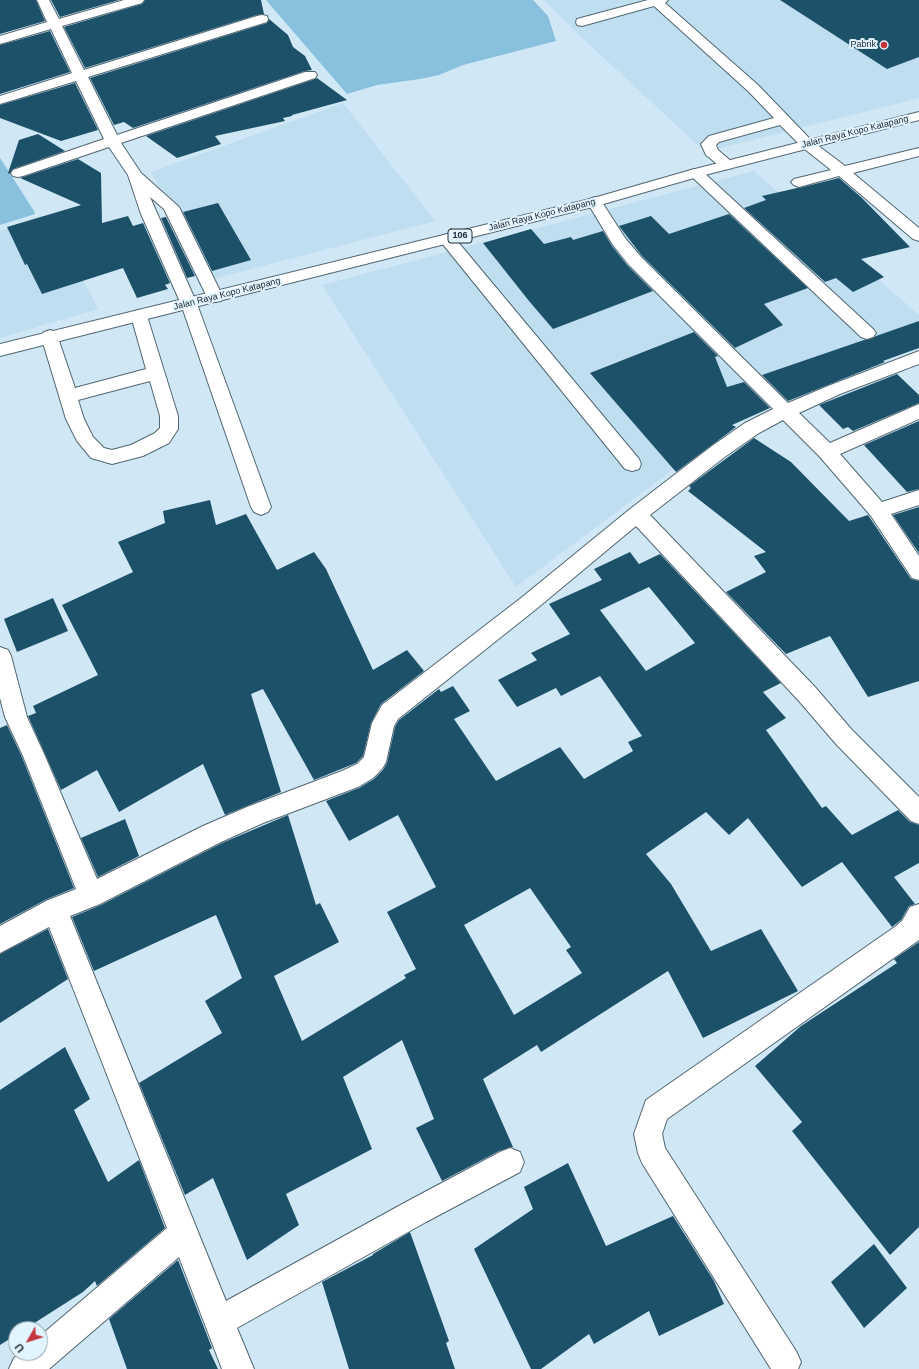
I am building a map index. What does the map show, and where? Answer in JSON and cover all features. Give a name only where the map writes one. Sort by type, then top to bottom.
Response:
[{"type":"street","points":[[43,0],[113,142],[135,175],[171,207],[215,297]]},
{"type":"street","points":[[0,40],[138,0]]},
{"type":"street","points":[[582,22],[658,1],[753,88],[807,144],[842,171],[919,236]]},
{"type":"street","points":[[0,100],[262,19]]},
{"type":"street","points":[[18,173],[310,75]]},
{"type":"street","name":"Jalan Raya Kopo Katapang","points":[[0,350],[50,336],[189,304],[595,202],[696,172],[919,116]]},
{"type":"street","points":[[727,165],[711,152],[708,144],[714,139],[784,120]]},
{"type":"street","points":[[799,182],[919,152]]},
{"type":"street","points":[[696,172],[867,333]]},
{"type":"street","points":[[135,175],[148,214],[189,304],[261,507]]},
{"type":"street","points":[[595,202],[619,241],[635,262],[826,452],[878,511],[919,572]]},
{"type":"street","points":[[447,239],[632,464]]},
{"type":"street","points":[[50,336],[75,418],[86,441],[98,453],[112,457],[136,450],[162,438],[169,428],[169,416],[139,316]]},
{"type":"street","points":[[0,940],[55,910],[91,895],[212,834],[255,815],[350,779],[365,771],[374,762],[383,723],[390,712],[521,609],[637,514],[752,428],[834,390],[919,357]]},
{"type":"street","points":[[68,396],[156,373]]},
{"type":"street","points":[[826,452],[919,411]]},
{"type":"street","points":[[878,511],[919,497]]},
{"type":"street","points":[[637,514],[807,694],[844,737],[919,813]]},
{"type":"street","points":[[0,656],[16,717],[34,756],[91,895]]},
{"type":"street","points":[[55,910],[238,1369]]},
{"type":"street","points":[[785,1362],[652,1153],[648,1134],[656,1110],[853,969],[905,935],[911,930],[919,916]]},
{"type":"street","points":[[218,1322],[416,1212],[510,1162]]},
{"type":"street","points":[[25,1369],[183,1234]]},
{"type":"shaded area","points":[[266,0],[533,0],[548,16],[556,41],[463,65],[439,75],[377,85],[347,94]]},
{"type":"shaded area","points":[[544,0],[919,0],[919,98],[705,152],[576,32]]},
{"type":"shaded area","points":[[343,103],[435,221],[213,279],[151,172]]},
{"type":"shaded area","points":[[0,158],[35,214],[0,225]]},
{"type":"shaded area","points":[[754,171],[919,315],[919,342],[742,418],[516,587],[322,285]]},
{"type":"shaded area","points":[[51,217],[98,309],[0,338],[0,231]]},
{"type":"building","points":[[0,0],[36,0],[45,21],[0,34]]},
{"type":"building","points":[[51,0],[119,0],[60,17]]},
{"type":"building","points":[[145,0],[261,0],[264,14],[85,68],[64,27],[142,4]]},
{"type":"building","name":"Pabrik","points":[[780,0],[919,0],[919,57],[887,69]]},
{"type":"building","points":[[269,19],[288,35],[293,47],[305,56],[312,70],[305,71],[133,128],[124,122],[114,125],[90,78],[267,23]]},
{"type":"building","points":[[50,31],[70,72],[0,94],[0,45]]},
{"type":"building","points":[[317,78],[347,100],[283,118],[285,121],[215,136],[221,144],[177,158],[146,136],[315,79]]},
{"type":"building","points":[[75,83],[98,130],[61,141],[0,118],[0,105]]},
{"type":"building","points":[[38,134],[65,151],[13,169],[10,174],[8,173],[19,140]]},
{"type":"building","points":[[78,159],[101,173],[102,223],[128,216],[133,226],[143,223],[170,283],[165,285],[168,289],[137,298],[123,268],[42,294],[27,264],[25,265],[7,227],[81,205],[20,178]]},
{"type":"building","points":[[839,178],[862,198],[910,247],[861,259],[884,277],[853,292],[836,278],[825,282],[744,208],[766,200],[762,196]]},
{"type":"building","points":[[218,203],[251,260],[212,271],[183,212]]},
{"type":"building","points":[[729,214],[808,288],[764,304],[783,325],[735,348],[642,256],[619,226],[651,216],[669,234]]},
{"type":"building","points":[[166,217],[195,276],[187,278],[161,218]]},
{"type":"building","points":[[531,229],[544,244],[571,237],[573,240],[603,231],[612,246],[628,266],[653,291],[553,329],[483,243]]},
{"type":"building","points":[[919,321],[919,348],[883,361],[885,362],[788,401],[762,375],[873,338]]},
{"type":"building","points":[[694,332],[718,356],[715,357],[727,387],[744,382],[770,408],[732,425],[736,427],[676,472],[590,373]]},
{"type":"building","points":[[897,374],[919,395],[919,403],[853,431],[848,427],[843,429],[819,405]]},
{"type":"building","points":[[919,421],[919,489],[907,492],[864,445]]},
{"type":"building","points":[[754,438],[791,462],[849,521],[868,515],[911,579],[919,581],[919,681],[868,697],[830,636],[786,654],[726,592],[766,572],[754,556],[766,552],[688,491],[691,488],[689,486]]},
{"type":"building","points":[[210,500],[216,525],[246,514],[277,570],[314,552],[326,569],[373,670],[407,650],[424,671],[381,704],[371,723],[363,756],[356,763],[314,780],[263,689],[251,694],[281,792],[225,815],[203,764],[119,812],[97,770],[61,790],[28,716],[36,713],[33,706],[98,675],[62,605],[133,572],[118,542],[165,523],[163,511]]},
{"type":"building","points":[[919,507],[919,553],[893,515]]},
{"type":"building","points":[[630,552],[639,564],[660,554],[781,683],[763,692],[786,718],[766,730],[822,808],[826,806],[852,835],[898,810],[910,822],[919,825],[919,863],[894,877],[915,904],[909,906],[901,920],[892,927],[842,862],[802,887],[748,818],[729,835],[706,812],[646,854],[671,884],[711,951],[761,929],[798,991],[703,1038],[668,971],[541,1052],[537,1045],[483,1079],[513,1147],[499,1151],[442,1181],[416,1128],[434,1119],[402,1040],[343,1077],[372,1149],[286,1194],[299,1225],[247,1260],[213,1178],[185,1195],[139,1083],[222,1033],[205,1001],[242,978],[216,915],[94,971],[72,917],[101,905],[222,843],[288,815],[316,905],[320,903],[339,942],[274,976],[302,1041],[406,978],[404,975],[416,969],[387,912],[436,887],[398,815],[349,841],[326,801],[359,788],[374,779],[383,770],[387,763],[395,727],[399,720],[439,689],[441,692],[453,686],[470,711],[454,719],[496,781],[560,747],[584,779],[633,751],[628,742],[642,736],[600,676],[561,696],[556,688],[517,707],[498,680],[537,660],[531,653],[570,634],[549,604],[602,580],[594,569]],"holes":[[[649,587],[695,643],[646,671],[600,610]],[[530,888],[571,947],[566,950],[582,973],[514,1015],[464,925]]]},
{"type":"building","points":[[53,598],[68,631],[17,652],[4,619]]},
{"type":"building","points":[[7,725],[22,757],[74,888],[45,900],[0,924],[0,728]]},
{"type":"building","points":[[125,819],[139,856],[98,877],[81,838]]},
{"type":"building","points":[[48,929],[68,979],[0,1023],[0,954]]},
{"type":"building","points":[[919,942],[919,1227],[890,1255],[792,1131],[802,1122],[755,1066],[801,1026],[897,963],[894,959]]},
{"type":"building","points":[[65,1047],[90,1099],[74,1110],[108,1182],[139,1160],[165,1228],[97,1286],[95,1281],[83,1292],[38,1321],[8,1321],[8,1340],[0,1345],[0,1090]]},
{"type":"building","points":[[568,1163],[606,1246],[673,1216],[714,1281],[724,1304],[659,1336],[649,1311],[594,1344],[589,1334],[541,1369],[531,1369],[474,1249],[533,1209],[524,1187]]},
{"type":"building","points":[[410,1232],[449,1341],[446,1343],[455,1369],[349,1369],[322,1282],[373,1255]]},
{"type":"building","points":[[874,1244],[907,1288],[864,1328],[831,1282]]},
{"type":"building","points":[[178,1260],[212,1348],[209,1350],[218,1369],[127,1369],[109,1319]]},
{"type":"place","name":"Pabrik","points":[[884,45]]}]
